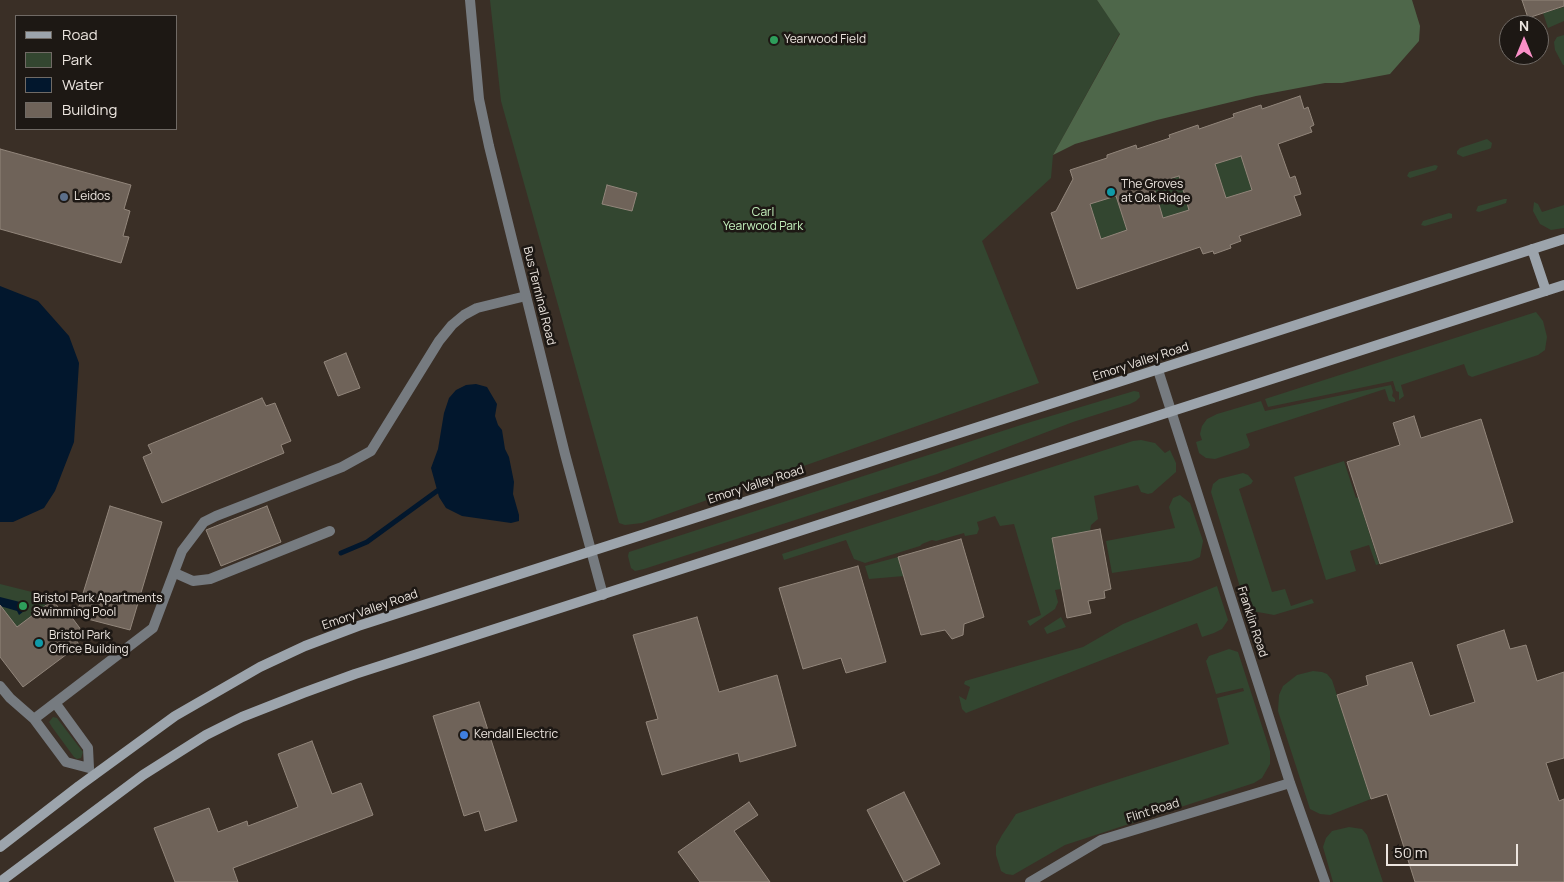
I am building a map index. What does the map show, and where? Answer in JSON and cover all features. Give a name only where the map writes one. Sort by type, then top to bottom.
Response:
[{"type":"main road","name":"Emory Valley Road","points":[[0,847],[175,716],[260,667],[305,646],[358,626],[1564,240]]},
{"type":"main road","points":[[1532,249],[1546,291]]},
{"type":"main road","points":[[0,882],[143,775],[206,735],[242,717],[355,674],[1564,285]]},
{"type":"street","name":"Bus Terminal Road","points":[[470,0],[479,99],[526,296],[591,552],[604,595]]},
{"type":"street","points":[[34,719],[153,628],[182,551],[204,522],[342,466],[371,451],[439,341],[452,325],[464,315],[477,308],[526,296]]},
{"type":"street","name":"Franklin Road","points":[[1158,370],[1290,783],[1325,882]]},
{"type":"street","points":[[175,573],[193,580],[210,579],[330,531]]},
{"type":"street","points":[[0,686],[10,698],[34,719],[66,762],[89,768],[88,748],[56,704]]},
{"type":"street","name":"Flint Road","points":[[1030,882],[1101,840],[1290,783]]},
{"type":"green space","name":"Carl Yearwood Park","points":[[490,0],[1097,0],[1120,33],[1053,155],[1051,178],[982,241],[1039,383],[642,523],[625,525],[619,523],[501,101]]},
{"type":"green space","points":[[1097,0],[1412,0],[1420,26],[1419,41],[1390,74],[1342,83],[1325,83],[1256,96],[1157,120],[1075,144],[1053,155],[1120,34]]},
{"type":"green space","points":[[1564,7],[1564,21],[1549,28],[1549,15],[1544,15],[1543,13]]},
{"type":"green space","points":[[1564,35],[1563,65],[1555,50],[1554,42],[1557,37]]},
{"type":"green space","points":[[1487,139],[1492,143],[1489,149],[1463,157],[1457,154],[1460,148]]},
{"type":"green space","points":[[1241,156],[1252,190],[1226,198],[1215,164]]},
{"type":"green space","points":[[1435,165],[1438,166],[1436,170],[1410,178],[1407,176],[1409,172]]},
{"type":"green space","points":[[1179,176],[1189,210],[1163,218],[1153,184]]},
{"type":"green space","points":[[1116,196],[1127,230],[1101,239],[1090,204]]},
{"type":"green space","points":[[1507,199],[1506,203],[1479,212],[1476,211],[1478,206]]},
{"type":"green space","points":[[1534,202],[1538,204],[1542,212],[1564,205],[1564,228],[1551,230],[1540,224],[1533,211]]},
{"type":"green space","points":[[1449,213],[1452,214],[1452,218],[1425,226],[1421,225],[1423,221]]},
{"type":"green space","points":[[1536,312],[1543,321],[1547,337],[1545,350],[1538,355],[1472,377],[1468,375],[1464,364],[1401,385],[1404,396],[1399,400],[1399,392],[1396,391],[1393,381],[1268,407],[1265,399]]},
{"type":"green space","points":[[1391,385],[1392,396],[1395,402],[1389,401],[1385,389],[1246,434],[1250,445],[1248,448],[1215,459],[1206,458],[1199,453],[1196,442],[1202,440],[1200,434],[1202,426],[1207,419],[1217,414],[1261,401],[1265,411]]},
{"type":"green space","points":[[1134,391],[1139,392],[1140,397],[1130,404],[1073,422],[937,474],[644,569],[635,571],[631,568],[629,552],[1024,424]]},
{"type":"green space","points":[[1141,440],[1155,443],[1165,453],[1170,450],[1176,463],[1176,472],[1152,493],[1141,492],[1138,485],[1094,496],[1098,519],[1091,525],[1090,531],[1052,538],[1061,589],[1055,590],[1058,602],[1055,609],[1030,626],[1027,621],[1041,615],[1014,524],[1000,526],[995,516],[977,522],[979,529],[977,534],[965,536],[964,533],[936,541],[932,540],[920,546],[865,563],[854,559],[846,540],[784,560],[782,554],[1133,441]]},
{"type":"green space","points":[[1344,461],[1356,498],[1358,497],[1379,564],[1376,565],[1369,545],[1350,551],[1356,571],[1326,580],[1294,477]]},
{"type":"green space","points":[[1243,473],[1248,475],[1253,481],[1251,484],[1239,489],[1272,592],[1285,589],[1291,606],[1312,599],[1314,603],[1274,615],[1247,610],[1211,492],[1213,484],[1219,479]]},
{"type":"green space","points":[[1180,495],[1190,503],[1203,541],[1200,557],[1191,561],[1112,573],[1106,541],[1175,528],[1169,507],[1173,498]]},
{"type":"green space","points":[[898,557],[904,576],[869,579],[865,566]]},
{"type":"green space","name":"Bristol Park Apartments Swimming Pool","points":[[0,584],[48,596],[53,600],[17,627],[0,615]]},
{"type":"green space","points":[[1217,586],[1228,620],[1222,629],[1214,633],[1202,637],[1197,623],[966,713],[962,709],[959,696],[966,700],[970,687],[964,684],[965,681],[1083,647],[1123,624]]},
{"type":"green space","points":[[1061,617],[1066,627],[1047,634],[1044,628]]},
{"type":"green space","points":[[1229,649],[1238,652],[1270,751],[1270,764],[1262,778],[1254,783],[1065,845],[1013,875],[1001,871],[996,855],[996,846],[1016,814],[1229,744],[1217,698],[1244,691],[1243,688],[1216,694],[1206,661],[1209,656]]},
{"type":"green space","points":[[1313,671],[1327,674],[1332,680],[1371,799],[1330,815],[1320,814],[1310,809],[1278,711],[1279,695],[1283,686],[1297,675]]},
{"type":"green space","points":[[53,717],[57,718],[83,752],[81,758],[77,759],[74,757],[52,727],[49,722]]},
{"type":"green space","points":[[1349,827],[1362,829],[1367,835],[1383,882],[1333,882],[1323,847],[1326,838],[1332,831]]},
{"type":"water","points":[[0,286],[38,301],[69,336],[79,363],[74,442],[55,491],[44,508],[13,522],[0,522]]},
{"type":"water","points":[[476,384],[487,387],[497,404],[495,416],[502,430],[505,449],[509,457],[514,482],[513,494],[519,521],[511,523],[462,516],[446,508],[439,497],[431,468],[438,449],[444,413],[449,398],[456,390],[466,385]]},
{"type":"water","points":[[0,597],[24,603],[28,608],[19,615],[17,611],[0,606]]},
{"type":"building","points":[[1522,0],[1564,0],[1564,6],[1537,15],[1527,15]]},
{"type":"building","name":"The Groves at Oak Ridge","points":[[1300,96],[1304,109],[1308,107],[1314,125],[1310,127],[1312,132],[1278,144],[1290,178],[1295,176],[1301,194],[1294,196],[1301,215],[1239,236],[1241,241],[1230,245],[1231,248],[1214,254],[1213,251],[1203,254],[1200,247],[1077,289],[1051,213],[1056,211],[1073,179],[1070,170],[1107,158],[1107,155],[1136,145],[1137,149],[1170,138],[1169,135],[1198,125],[1199,129],[1234,117],[1233,114],[1261,105],[1262,109]],"holes":[[[1241,156],[1252,190],[1226,198],[1215,164]],[[1179,176],[1189,210],[1163,218],[1153,184]],[[1116,196],[1127,230],[1101,239],[1090,204]]]},
{"type":"building","name":"Leidos","points":[[0,149],[131,185],[124,209],[130,211],[123,236],[129,237],[121,263],[0,229]]},
{"type":"building","points":[[607,185],[637,193],[632,211],[602,204]]},
{"type":"building","points":[[346,353],[360,388],[338,396],[324,362]]},
{"type":"building","points":[[262,398],[266,406],[275,403],[291,441],[281,445],[284,453],[162,503],[143,457],[152,453],[148,445]]},
{"type":"building","points":[[1414,416],[1421,438],[1481,419],[1513,522],[1380,564],[1347,462],[1400,445],[1393,423]]},
{"type":"building","points":[[110,506],[162,522],[130,630],[76,616]]},
{"type":"building","points":[[267,506],[281,542],[221,566],[206,530]]},
{"type":"building","points":[[1100,529],[1111,589],[1104,591],[1105,598],[1088,601],[1091,613],[1067,618],[1052,538]]},
{"type":"building","points":[[961,539],[984,617],[964,624],[963,635],[952,639],[945,630],[921,635],[898,557]]},
{"type":"building","points":[[858,566],[886,662],[846,673],[841,658],[803,669],[779,588]]},
{"type":"building","name":"Bristol Park Office Building","points":[[53,600],[60,610],[64,607],[85,635],[77,641],[79,645],[23,687],[0,657],[0,605],[17,627]]},
{"type":"building","points":[[697,617],[719,692],[777,675],[796,746],[740,762],[738,753],[662,775],[646,722],[658,719],[633,635]]},
{"type":"building","points":[[1504,630],[1510,649],[1526,645],[1537,681],[1564,672],[1564,758],[1546,763],[1559,801],[1564,799],[1564,882],[1415,882],[1387,794],[1371,799],[1337,695],[1368,685],[1366,676],[1412,662],[1430,716],[1475,702],[1457,645]]},
{"type":"building","points":[[479,702],[517,821],[485,831],[479,811],[464,816],[433,716]]},
{"type":"building","points":[[312,741],[332,794],[361,783],[373,815],[233,868],[238,882],[175,882],[154,828],[209,808],[218,832],[247,821],[248,826],[298,807],[278,754]]},
{"type":"building","points":[[904,792],[940,864],[904,882],[867,810]]},
{"type":"building","points":[[749,802],[758,815],[734,831],[770,882],[700,882],[678,852]]},
{"type":"waterway","points":[[341,553],[367,542],[437,491]]},
{"type":"place","name":"Yearwood Field","points":[[774,40]]},
{"type":"place","name":"The Groves at Oak Ridge","points":[[1111,192]]},
{"type":"place","name":"Leidos","points":[[64,197]]},
{"type":"place","name":"Bristol Park Apartments Swimming Pool","points":[[23,606]]},
{"type":"place","name":"Bristol Park Office Building","points":[[39,643]]},
{"type":"place","name":"Kendall Electric","points":[[464,735]]}]
